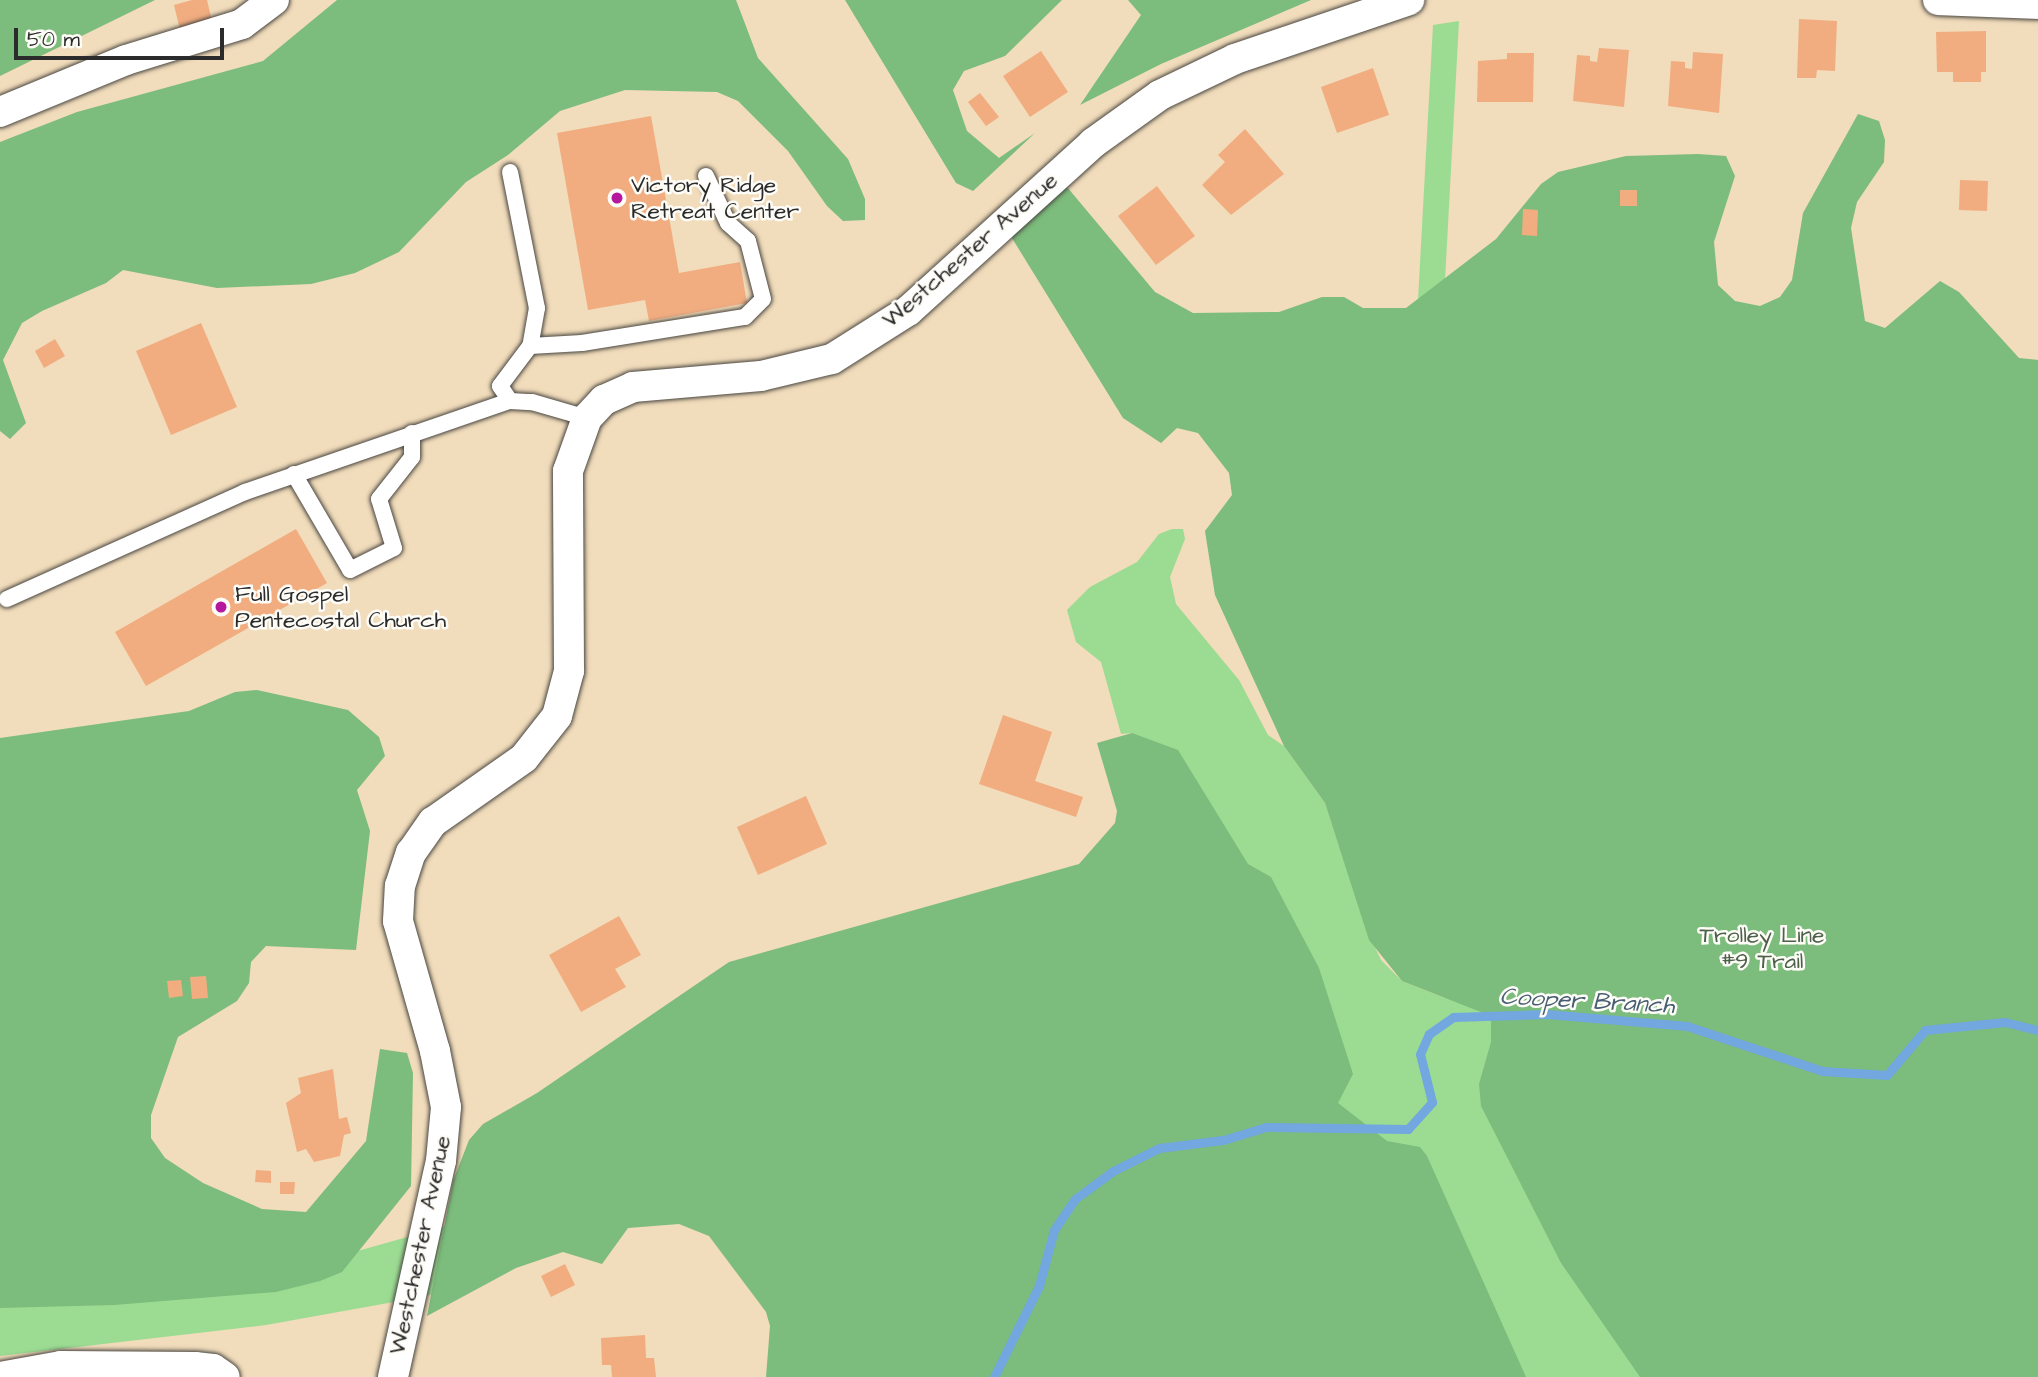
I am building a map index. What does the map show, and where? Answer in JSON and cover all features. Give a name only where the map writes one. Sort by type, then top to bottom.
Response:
[{"type":"street","points":[[0,112],[126,60],[242,24],[274,0]]},
{"type":"street","name":"Westchester Avenue","points":[[393,1377],[433,1197],[446,1107],[435,1051],[398,921],[400,886],[411,853],[433,822],[523,758],[557,716],[569,671],[568,471],[587,418],[604,400],[633,387],[761,376],[832,359],[908,310],[1093,143],[1160,94],[1235,59],[1409,0]]},
{"type":"street","points":[[1938,0],[2038,4]]},
{"type":"street","points":[[0,1377],[16,1370],[74,1366],[213,1368],[225,1377]]},
{"type":"lane","points":[[510,172],[537,308],[530,346],[500,386],[510,401]]},
{"type":"lane","points":[[530,346],[582,343],[745,317],[763,299],[748,241],[728,223],[706,176]]},
{"type":"lane","points":[[7,599],[295,474],[510,401],[532,402],[587,418]]},
{"type":"lane","points":[[295,474],[350,570],[394,548],[379,499],[412,457],[412,433]]},
{"type":"green space","points":[[0,0],[155,0],[0,76]]},
{"type":"green space","points":[[337,0],[736,0],[758,58],[848,159],[865,199],[865,220],[843,221],[827,206],[788,151],[738,101],[717,92],[625,90],[560,111],[508,155],[466,182],[399,252],[355,273],[311,284],[217,288],[123,270],[106,283],[42,311],[22,323],[3,360],[26,423],[10,439],[0,431],[0,142],[77,112],[263,61]]},
{"type":"green space","points":[[845,0],[1062,0],[1005,56],[964,71],[953,90],[967,131],[999,158],[1035,133],[973,191],[956,183]]},
{"type":"green space","points":[[1128,0],[1311,0],[1161,64],[1080,105],[1141,15]]},
{"type":"green space","name":"Trolley Line #9 Trail","points":[[1459,21],[1438,410],[2038,1377],[1220,1377],[1319,968],[427,1296],[266,1325],[0,1356],[0,1299],[347,1254],[464,1221],[1173,859],[1132,733],[1121,734],[1101,662],[1076,642],[1067,610],[1090,587],[1137,562],[1159,534],[1172,529],[1183,529],[1185,539],[1170,577],[1176,604],[1239,680],[1268,735],[1284,746],[1325,803],[1339,846],[1412,410],[1433,25]],"holes":[[[1364,924],[1445,998],[1402,981],[1381,960]]]},
{"type":"green space","name":"Trolley Line #9 Trail","points":[[1858,114],[1879,121],[1885,140],[1884,162],[1857,202],[1851,228],[1865,321],[1885,328],[1940,281],[1959,292],[2019,358],[2038,360],[2038,1377],[1640,1377],[1561,1263],[1481,1106],[1479,1084],[1491,1042],[1491,1016],[1402,981],[1369,940],[1325,803],[1284,746],[1215,595],[1205,531],[1232,495],[1229,473],[1198,433],[1177,428],[1161,443],[1123,418],[1007,230],[1067,187],[1155,292],[1193,313],[1279,312],[1322,297],[1344,297],[1363,308],[1406,308],[1496,239],[1541,184],[1558,172],[1626,156],[1726,156],[1735,176],[1714,242],[1718,285],[1735,301],[1760,306],[1780,297],[1792,280],[1803,213]]},
{"type":"green space","points":[[257,690],[348,710],[379,737],[385,756],[357,790],[370,831],[356,950],[266,946],[251,962],[249,983],[237,1001],[178,1037],[151,1115],[151,1138],[165,1158],[203,1183],[262,1209],[306,1212],[366,1141],[380,1049],[407,1053],[413,1073],[411,1186],[342,1272],[320,1281],[276,1292],[114,1305],[0,1308],[0,738],[189,711],[235,692]]},
{"type":"green space","points":[[1132,733],[1178,750],[1248,864],[1271,877],[1319,968],[1353,1074],[1338,1103],[1387,1141],[1420,1147],[1427,1156],[1526,1377],[766,1377],[770,1326],[766,1312],[709,1236],[679,1224],[628,1228],[602,1264],[563,1252],[516,1268],[427,1316],[453,1181],[469,1140],[483,1124],[537,1093],[729,962],[1079,864],[1115,823],[1117,811],[1097,743]]},
{"type":"building","points":[[192,0],[207,0],[212,21],[180,30],[174,5]]},
{"type":"building","points":[[1799,19],[1837,21],[1835,71],[1817,70],[1816,78],[1797,78]]},
{"type":"building","points":[[1986,31],[1986,72],[1981,72],[1981,82],[1953,82],[1953,72],[1937,72],[1936,32]]},
{"type":"building","points":[[1599,48],[1629,50],[1624,107],[1573,101],[1577,55],[1590,56],[1590,61],[1597,62]]},
{"type":"building","points":[[1041,51],[1068,92],[1030,117],[1003,76]]},
{"type":"building","points":[[1693,52],[1723,54],[1719,113],[1668,106],[1671,61],[1685,62],[1685,68],[1692,69]]},
{"type":"building","points":[[1507,53],[1534,53],[1533,102],[1477,102],[1478,61],[1507,59]]},
{"type":"building","points":[[1373,68],[1389,115],[1337,133],[1321,87]]},
{"type":"building","points":[[980,93],[999,117],[986,126],[968,102]]},
{"type":"building","name":"Victory Ridge Retreat Center","points":[[651,116],[679,273],[740,262],[747,303],[649,321],[645,300],[588,310],[557,133]]},
{"type":"building","points":[[1245,129],[1284,174],[1231,215],[1202,185],[1225,162],[1218,155]]},
{"type":"building","points":[[1960,180],[1988,181],[1987,211],[1959,210]]},
{"type":"building","points":[[1157,186],[1195,236],[1156,265],[1118,216]]},
{"type":"building","points":[[1620,190],[1637,190],[1637,206],[1620,206]]},
{"type":"building","points":[[1523,209],[1538,210],[1537,236],[1522,235]]},
{"type":"building","points":[[201,323],[237,407],[171,435],[136,351]]},
{"type":"building","points":[[55,339],[65,356],[44,368],[35,351]]},
{"type":"building","name":"Full Gospel Pentecostal Church","points":[[296,529],[327,583],[146,686],[115,632]]},
{"type":"building","points":[[1003,715],[1052,732],[1035,781],[1083,797],[1076,817],[979,784]]},
{"type":"building","points":[[806,796],[827,844],[758,875],[737,827]]},
{"type":"building","points":[[619,916],[641,955],[615,969],[626,987],[581,1012],[549,955]]},
{"type":"building","points":[[206,976],[208,998],[192,999],[190,977]]},
{"type":"building","points":[[181,980],[183,996],[169,998],[167,981]]},
{"type":"building","points":[[333,1069],[339,1119],[347,1117],[351,1133],[344,1135],[340,1156],[314,1162],[306,1149],[297,1152],[286,1103],[301,1093],[298,1078]]},
{"type":"building","points":[[256,1170],[271,1171],[271,1183],[255,1182]]},
{"type":"building","points":[[280,1182],[295,1182],[294,1194],[280,1194]]},
{"type":"building","points":[[565,1264],[575,1285],[551,1297],[541,1276]]},
{"type":"building","points":[[645,1335],[646,1358],[654,1358],[656,1377],[612,1377],[611,1365],[602,1365],[601,1338]]},
{"type":"waterway","name":"Cooper Branch","points":[[994,1377],[1039,1286],[1054,1230],[1075,1199],[1113,1171],[1159,1148],[1223,1140],[1266,1127],[1408,1129],[1432,1102],[1420,1054],[1429,1034],[1453,1017],[1547,1014],[1687,1026],[1822,1071],[1887,1075],[1925,1030],[2005,1022],[2038,1030]]},
{"type":"place","name":"Victory Ridge Retreat Center","points":[[617,198]]},
{"type":"place","name":"Full Gospel Pentecostal Church","points":[[221,607]]}]
